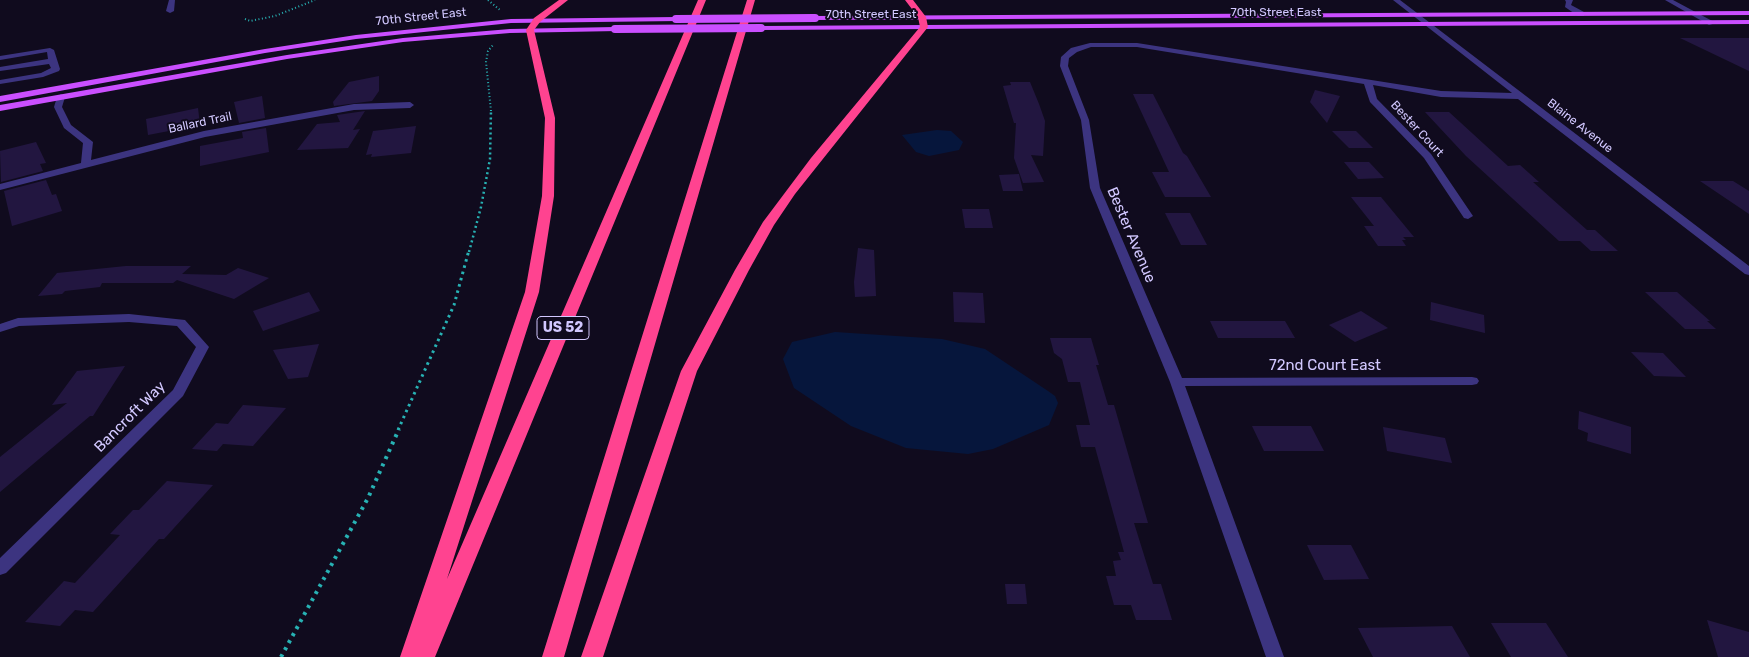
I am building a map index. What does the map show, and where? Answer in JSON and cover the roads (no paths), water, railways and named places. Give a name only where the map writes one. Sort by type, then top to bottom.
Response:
[{"type":"highway","points":[[411,657],[532,292],[548,196],[550,118],[533,25],[564,0]]},
{"type":"highway","name":"US 52","points":[[424,657],[702,0]]},
{"type":"highway","points":[[552,657],[751,0]]},
{"type":"highway","points":[[592,657],[689,371],[768,225],[790,192],[916,40],[923,22],[910,0]]},
{"type":"main road","name":"70th Street East","points":[[0,108],[317,52],[403,40],[510,31],[533,25],[615,29],[814,28],[923,22],[1416,15],[1749,13]]},
{"type":"main road","name":"70th Street East","points":[[0,99],[265,51],[356,37],[444,27],[533,25],[620,20],[815,18],[923,22],[1428,24],[1749,22]]},
{"type":"street","points":[[170,11],[172,0]]},
{"type":"street","name":"Blaine Avenue","points":[[1396,0],[1749,272]]},
{"type":"street","points":[[1568,0],[1570,1],[1567,6],[1581,14]]},
{"type":"street","points":[[1668,0],[1712,23]]},
{"type":"street","name":"Bester Avenue","points":[[1275,657],[1177,382],[1095,188],[1086,120],[1064,66],[1065,57],[1074,50],[1090,45],[1137,45],[1368,84],[1441,94],[1521,96]]},
{"type":"street","points":[[0,58],[50,50],[56,69],[50,73],[0,82]]},
{"type":"street","points":[[0,69],[52,61]]},
{"type":"street","name":"Bester Court","points":[[1368,84],[1373,100],[1428,156],[1468,216]]},
{"type":"street","points":[[61,97],[58,107],[67,126],[88,142],[86,164]]},
{"type":"street","name":"Ballard Trail","points":[[0,187],[204,134],[354,107],[410,105]]},
{"type":"street","name":"Bancroft Way","points":[[0,328],[18,322],[129,318],[181,323],[204,347],[178,394],[0,568]]},
{"type":"street","name":"72nd Court East","points":[[1177,382],[1472,381]]},
{"type":"water","points":[[937,130],[951,131],[963,142],[959,150],[929,156],[916,152],[902,135]]},
{"type":"water","points":[[835,332],[942,339],[985,349],[1055,396],[1058,403],[1049,425],[993,449],[968,454],[906,448],[851,426],[794,388],[783,359],[792,342]]}]
